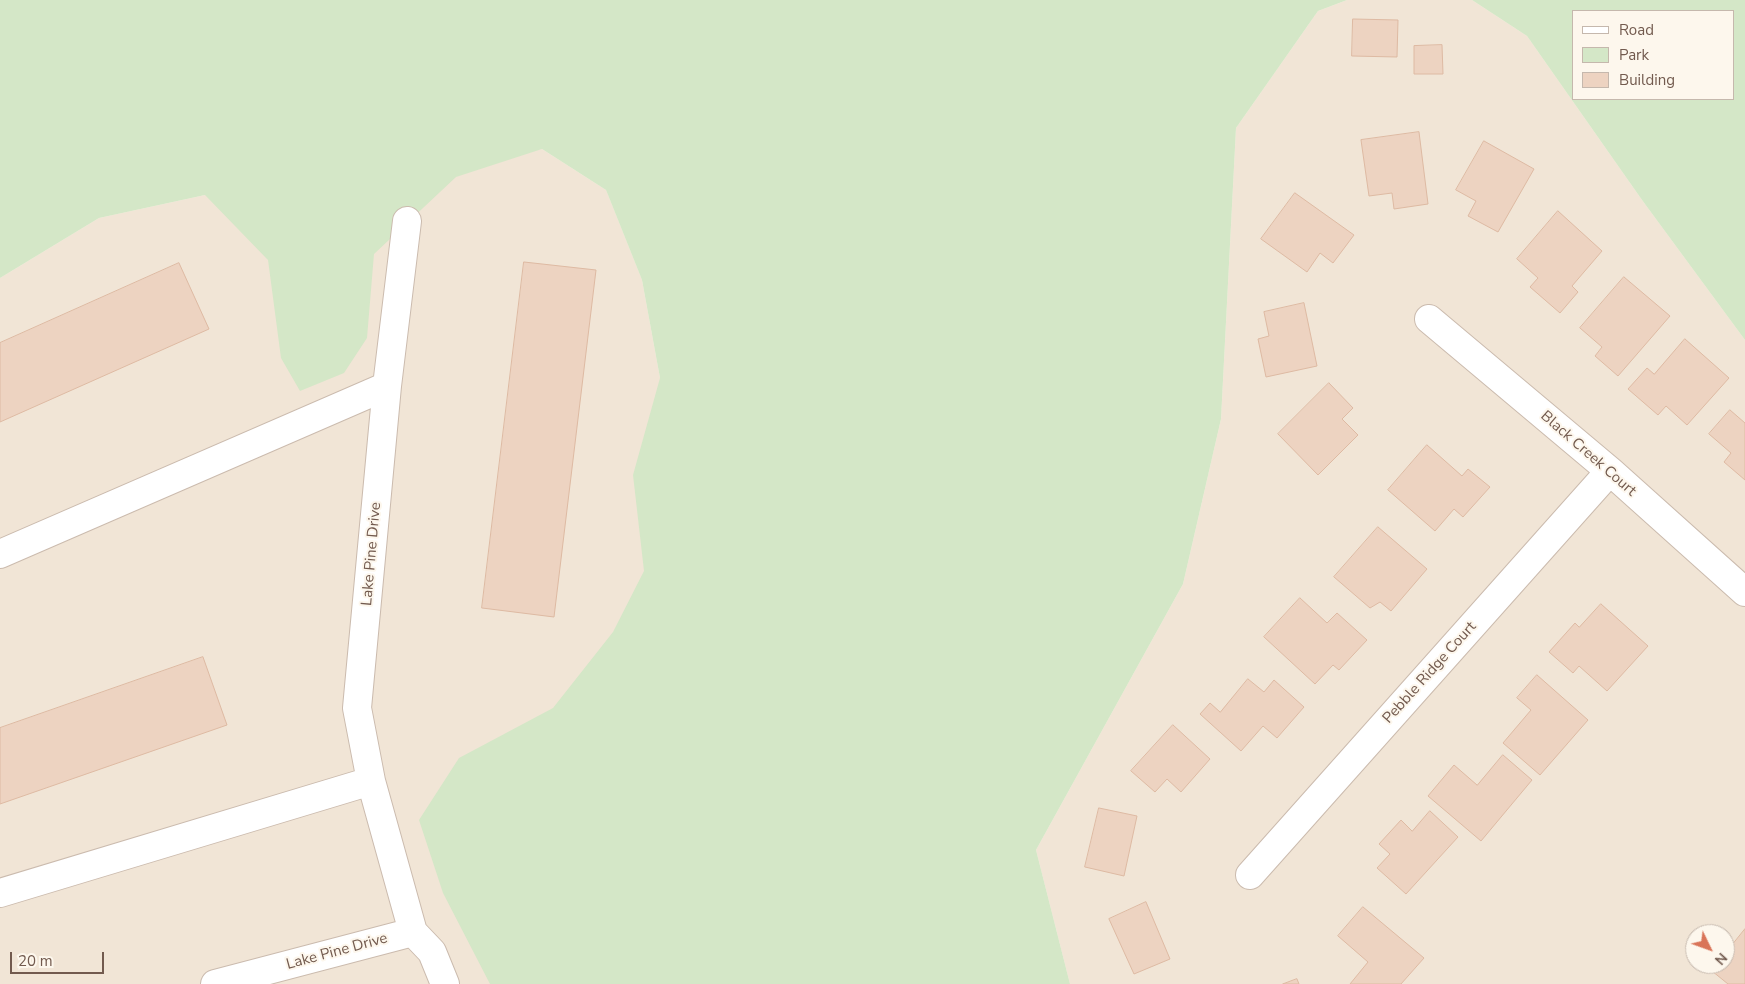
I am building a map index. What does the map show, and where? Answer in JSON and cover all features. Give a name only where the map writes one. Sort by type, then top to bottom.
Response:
[{"type":"street","name":"Lake Pine Drive","points":[[215,984],[413,932],[371,781],[358,708],[387,386],[407,221]]},
{"type":"street","name":"Black Creek Court","points":[[1429,319],[1610,471],[1745,592]]},
{"type":"street","points":[[0,554],[387,386]]},
{"type":"street","name":"Pebble Ridge Court","points":[[1250,875],[1610,471]]},
{"type":"street","points":[[0,893],[371,781]]},
{"type":"street","points":[[413,932],[432,952],[445,984]]},
{"type":"shaded area","points":[[1347,0],[1472,0],[1527,36],[1642,200],[1745,340],[1745,984],[1070,984],[1036,850],[1183,584],[1221,419],[1236,128],[1318,11]]},
{"type":"shaded area","points":[[542,149],[606,190],[642,280],[660,378],[656,984],[0,984],[0,278],[99,218],[205,195]]},
{"type":"green space","points":[[0,0],[1347,0],[1318,11],[1236,128],[1221,419],[1183,584],[1036,850],[1070,984],[490,984],[443,893],[419,820],[459,758],[553,708],[613,632],[644,571],[633,475],[660,378],[642,280],[606,190],[542,149],[456,177],[374,254],[367,338],[344,373],[300,391],[281,358],[268,260],[205,195],[99,218],[0,278]]},
{"type":"green space","points":[[1472,0],[1745,0],[1745,340],[1642,200],[1527,36]]},
{"type":"building","points":[[1353,19],[1398,20],[1397,57],[1352,56]]},
{"type":"building","points":[[1442,45],[1443,74],[1414,74],[1414,46]]},
{"type":"building","points":[[1419,132],[1428,204],[1394,209],[1392,193],[1369,196],[1361,140]]},
{"type":"building","points":[[1484,141],[1534,169],[1498,232],[1468,216],[1476,201],[1456,190]]},
{"type":"building","points":[[1295,193],[1354,235],[1333,263],[1320,253],[1307,272],[1261,239]]},
{"type":"building","points":[[1558,211],[1602,251],[1572,286],[1578,292],[1560,313],[1530,287],[1538,278],[1517,259]]},
{"type":"building","points":[[524,262],[596,270],[554,617],[482,608]]},
{"type":"building","points":[[179,263],[209,329],[0,422],[0,343]]},
{"type":"building","points":[[1624,277],[1670,316],[1618,376],[1595,356],[1602,347],[1580,328]]},
{"type":"building","points":[[1304,303],[1317,366],[1266,377],[1258,339],[1269,336],[1264,312]]},
{"type":"building","points":[[1685,339],[1729,378],[1687,425],[1666,406],[1658,415],[1628,389],[1647,368],[1654,374]]},
{"type":"building","points":[[1329,383],[1353,408],[1342,419],[1358,435],[1318,475],[1278,434]]},
{"type":"building","points":[[1730,410],[1745,423],[1745,480],[1724,462],[1731,453],[1709,434]]},
{"type":"building","points":[[1427,445],[1462,476],[1468,469],[1490,487],[1463,517],[1454,509],[1435,531],[1388,490]]},
{"type":"building","points":[[1378,527],[1427,569],[1391,611],[1380,602],[1370,608],[1334,577]]},
{"type":"building","points":[[1300,598],[1327,623],[1337,613],[1367,640],[1339,670],[1333,665],[1315,684],[1264,637]]},
{"type":"building","points":[[1601,604],[1648,646],[1607,691],[1579,666],[1573,673],[1549,652],[1575,623],[1579,627]]},
{"type":"building","points":[[203,657],[227,725],[0,804],[0,728]]},
{"type":"building","points":[[1537,675],[1588,720],[1540,775],[1503,743],[1531,710],[1517,698]]},
{"type":"building","points":[[1248,679],[1264,692],[1274,680],[1304,707],[1277,738],[1263,726],[1241,751],[1200,714],[1210,703],[1220,712]]},
{"type":"building","points":[[1173,725],[1210,759],[1181,792],[1167,779],[1155,792],[1131,771]]},
{"type":"building","points":[[1503,755],[1532,780],[1481,841],[1428,796],[1454,765],[1477,785]]},
{"type":"building","points":[[1099,808],[1137,816],[1124,876],[1085,867]]},
{"type":"building","points":[[1430,811],[1458,837],[1406,894],[1377,868],[1390,854],[1379,844],[1401,820],[1412,831]]},
{"type":"building","points":[[1146,902],[1170,959],[1134,974],[1109,919]]},
{"type":"building","points":[[1363,907],[1424,958],[1401,984],[1350,984],[1368,962],[1338,936]]},
{"type":"building","points":[[1745,929],[1745,984],[1728,984],[1716,974],[1735,974],[1735,942]]},
{"type":"building","points":[[1297,979],[1299,984],[1283,984]]}]
